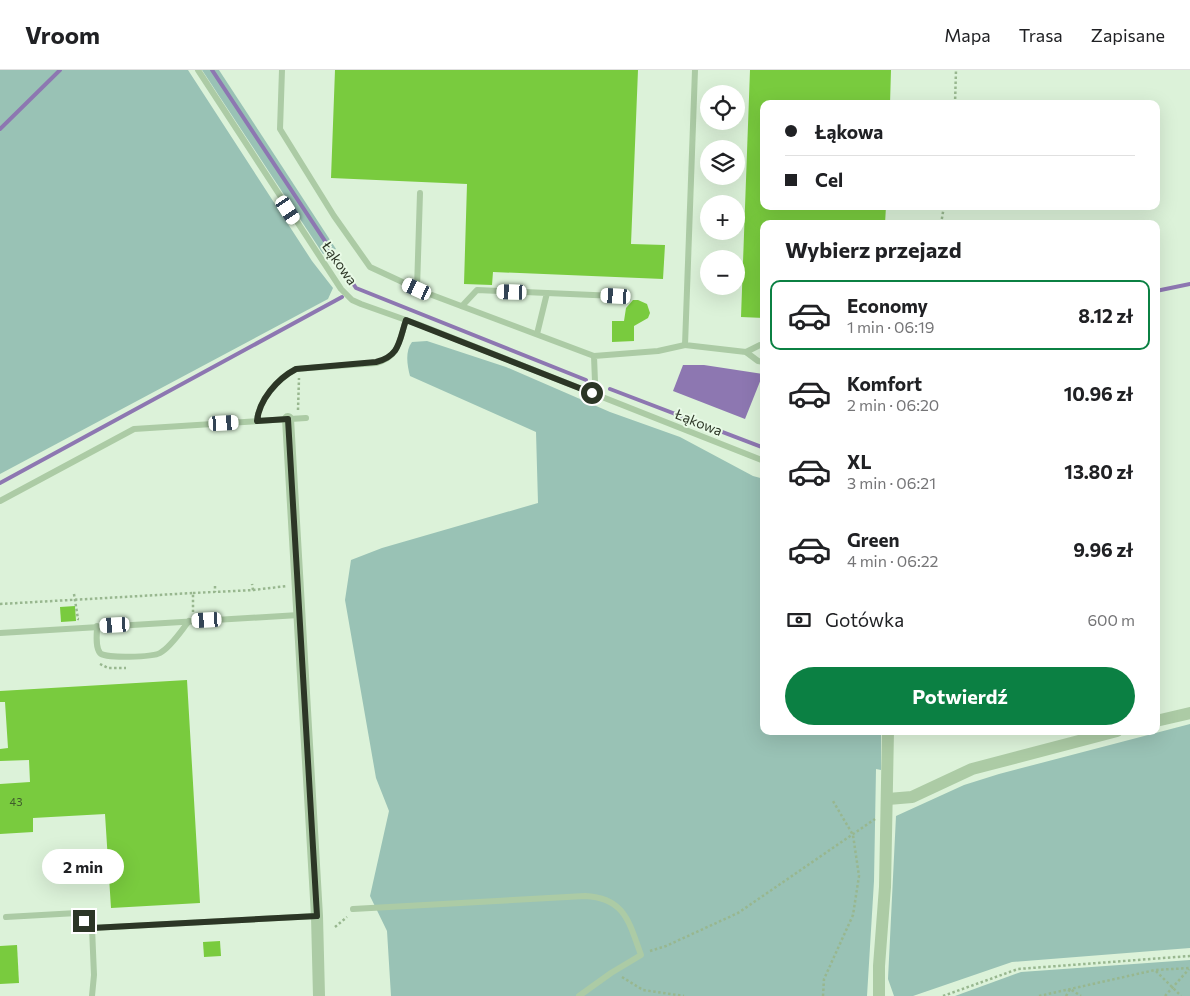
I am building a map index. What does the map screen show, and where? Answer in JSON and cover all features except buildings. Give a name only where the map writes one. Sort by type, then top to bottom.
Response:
[{"type":"street","points":[[292,419],[297,581],[317,916],[319,996]]},
{"type":"street","points":[[1160,720],[1190,713]]},
{"type":"street","points":[[879,996],[879,966],[886,887],[888,735]]},
{"type":"street","points":[[888,799],[912,797],[972,769],[1102,735]]},
{"type":"lane","name":"Łąkowa","points":[[198,70],[341,289],[352,300],[760,459]]},
{"type":"lane","points":[[282,70],[280,129],[334,216],[370,267],[417,289],[594,356],[658,351],[686,345],[746,352],[760,361]]},
{"type":"lane","points":[[686,345],[695,70]]},
{"type":"lane","points":[[417,289],[420,193]]},
{"type":"lane","points":[[462,306],[477,290],[616,296]]},
{"type":"lane","points":[[537,334],[547,293]]},
{"type":"lane","points":[[257,421],[261,403],[287,374],[296,369],[376,362],[388,359],[396,350],[406,320]]},
{"type":"lane","points":[[746,352],[760,345]]},
{"type":"lane","points":[[592,393],[595,382],[594,356]]},
{"type":"lane","points":[[0,501],[134,429],[306,418]]},
{"type":"lane","points":[[0,633],[299,615]]},
{"type":"lane","points":[[97,626],[97,648],[106,657],[149,656],[162,652],[189,621]]},
{"type":"lane","points":[[352,909],[600,896],[616,905],[623,913],[641,955],[611,973],[579,996]]},
{"type":"lane","points":[[6,917],[77,913],[92,928],[94,975],[92,996]]},
{"type":"lane","points":[[92,928],[317,916]]},
{"type":"path","points":[[955,100],[956,70]]},
{"type":"path","points":[[292,419],[299,377],[296,369]]},
{"type":"path","points":[[0,604],[253,590],[290,586],[289,582],[297,581]]},
{"type":"path","points":[[252,584],[253,590]]},
{"type":"path","points":[[215,586],[215,592]]},
{"type":"path","points":[[179,589],[180,594]]},
{"type":"path","points":[[144,590],[144,595]]},
{"type":"path","points":[[110,593],[110,598]]},
{"type":"path","points":[[193,593],[194,612]]},
{"type":"path","points":[[74,594],[78,619],[83,619]]},
{"type":"path","points":[[41,596],[41,602]]},
{"type":"path","points":[[4,598],[5,603]]},
{"type":"path","points":[[823,996],[824,979],[853,915],[859,876],[853,835],[833,801]]},
{"type":"path","points":[[641,955],[666,946],[738,913],[867,826]]},
{"type":"path","points":[[335,927],[350,915],[352,909]]},
{"type":"path","points":[[943,996],[1018,969],[1190,956]]},
{"type":"path","points":[[1039,996],[1155,970],[1189,968]]},
{"type":"path","points":[[1166,996],[1189,968]]},
{"type":"path","points":[[1155,970],[1181,996]]},
{"type":"path","points":[[611,973],[627,978],[643,990],[684,996]]},
{"type":"path","points":[[1066,996],[1070,988]]},
{"type":"path","points":[[1070,988],[1081,996]]},
{"type":"shaded area","points":[[0,70],[188,70],[312,261],[333,288],[328,299],[0,474]]},
{"type":"shaded area","points":[[202,70],[219,70],[336,249],[323,254]]},
{"type":"shaded area","points":[[427,341],[506,367],[610,412],[680,437],[760,478],[760,735],[881,735],[881,770],[876,769],[874,881],[867,996],[391,996],[387,931],[370,896],[389,811],[376,778],[345,600],[351,560],[382,548],[538,503],[536,432],[410,376],[407,358],[412,342]]},
{"type":"shaded area","points":[[683,365],[704,365],[760,374],[760,382],[745,419],[673,391]]},
{"type":"shaded area","points":[[1190,724],[1190,948],[1012,962],[913,996],[894,996],[888,979],[896,816],[964,785],[1148,735],[1160,735],[1160,732]]},
{"type":"shaded area","points":[[1190,960],[1190,996],[955,996],[1021,972]]},
{"type":"waterway","points":[[0,129],[60,70]]},
{"type":"waterway","points":[[212,70],[356,288],[586,380]]},
{"type":"waterway","points":[[1160,290],[1190,284]]},
{"type":"waterway","points":[[0,483],[342,297]]},
{"type":"waterway","points":[[610,389],[760,446]]},
{"type":"route","points":[[84,921],[92,928],[317,916],[288,419],[257,421],[261,403],[287,374],[296,369],[309,367],[376,362],[388,359],[396,350],[406,320],[592,393]]}]
